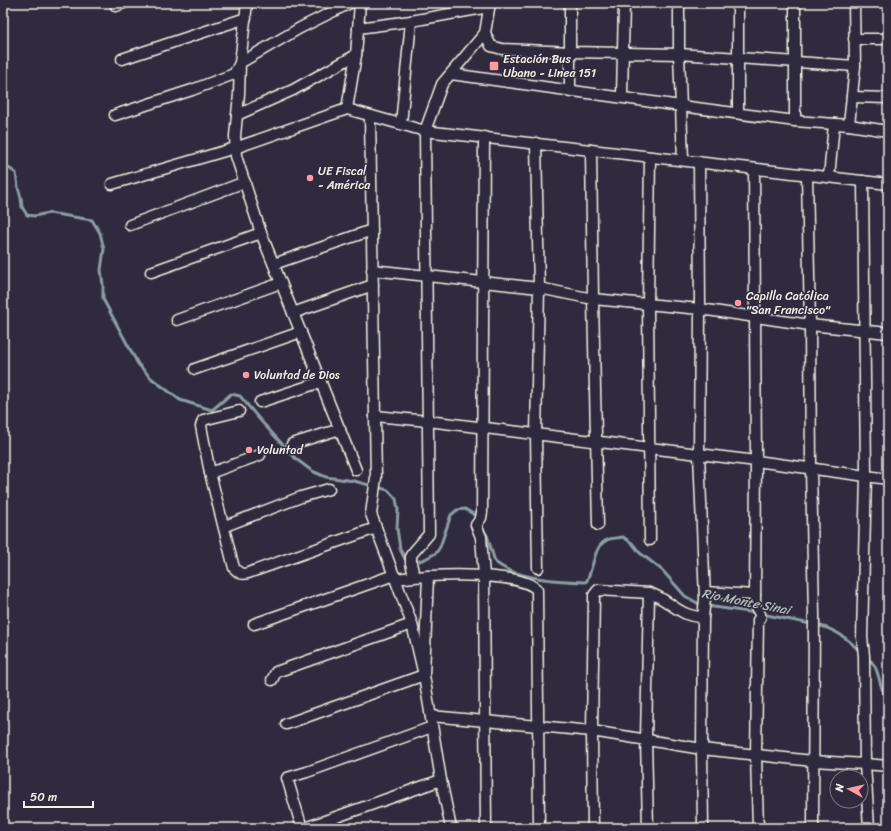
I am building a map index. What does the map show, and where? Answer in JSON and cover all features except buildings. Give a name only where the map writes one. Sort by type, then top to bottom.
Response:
[{"type":"street","points":[[247,3],[240,63],[235,148],[236,156],[261,233],[356,470]]},
{"type":"street","points":[[115,115],[192,90],[234,74],[240,63],[300,28],[350,3]]},
{"type":"street","points":[[347,109],[356,55],[360,3]]},
{"type":"street","points":[[570,3],[570,92]]},
{"type":"street","points":[[622,97],[624,3]]},
{"type":"street","points":[[679,3],[679,54],[683,160]]},
{"type":"street","points":[[738,3],[738,113]]},
{"type":"street","points":[[795,3],[795,121]]},
{"type":"street","points":[[849,125],[854,66],[854,3]]},
{"type":"street","points":[[358,28],[411,21],[489,5],[485,33],[442,84],[425,131],[429,534],[411,559],[414,576]]},
{"type":"street","points":[[122,58],[246,18]]},
{"type":"street","points":[[401,124],[411,21]]},
{"type":"street","points":[[485,33],[491,46],[502,49],[679,54],[854,66]]},
{"type":"street","points":[[854,39],[888,39]]},
{"type":"street","points":[[237,115],[294,90],[356,55]]},
{"type":"street","points":[[451,74],[570,92],[622,97],[795,121],[849,125],[888,131]]},
{"type":"street","points":[[852,97],[888,98]]},
{"type":"street","points":[[112,184],[235,148],[347,109],[425,131],[888,184]]},
{"type":"street","points":[[370,116],[376,478],[371,514],[412,624],[424,675],[441,780],[451,828]]},
{"type":"street","points":[[829,177],[834,124]]},
{"type":"street","points":[[484,137],[482,512],[481,518],[476,525],[481,537],[484,576],[486,828]]},
{"type":"street","points":[[536,144],[539,288],[536,434],[538,568]]},
{"type":"street","points":[[591,150],[598,524]]},
{"type":"street","points":[[650,157],[648,303],[650,540]]},
{"type":"street","points":[[699,162],[699,454],[704,604],[702,749],[703,828]]},
{"type":"street","points":[[754,169],[756,317],[754,604],[760,614],[760,618],[758,620],[756,755],[758,828]]},
{"type":"street","points":[[807,175],[814,615],[813,828]]},
{"type":"street","points":[[864,181],[866,476],[862,637],[864,656],[865,764],[869,828]]},
{"type":"street","points":[[130,225],[245,182]]},
{"type":"street","points":[[274,264],[372,230]]},
{"type":"street","points":[[151,272],[261,233]]},
{"type":"street","points":[[372,270],[483,281],[539,288],[593,299],[648,303],[810,325],[888,333]]},
{"type":"street","points":[[177,320],[281,283]]},
{"type":"street","points":[[293,313],[372,285]]},
{"type":"street","points":[[194,369],[301,332]]},
{"type":"street","points":[[260,402],[321,382]]},
{"type":"street","points":[[239,410],[203,420],[201,423],[210,473],[234,568],[238,573],[243,575],[376,528]]},
{"type":"street","points":[[374,416],[483,427],[888,479]]},
{"type":"street","points":[[292,444],[340,429]]},
{"type":"street","points":[[210,473],[260,455]]},
{"type":"street","points":[[224,526],[301,497],[328,489]]},
{"type":"street","points":[[424,675],[428,576]]},
{"type":"street","points":[[254,624],[395,577],[484,576],[505,578],[534,587],[536,590],[539,828]]},
{"type":"street","points":[[593,828],[592,731],[594,595],[598,590],[649,593],[655,595],[687,615],[695,617],[704,604],[755,595]]},
{"type":"street","points":[[648,828],[646,739],[649,593]]},
{"type":"street","points":[[272,680],[276,672],[412,624]]},
{"type":"street","points":[[286,724],[424,675]]},
{"type":"street","points":[[431,716],[592,731],[702,749],[756,755],[813,761],[888,766]]},
{"type":"street","points":[[432,727],[287,778],[303,828],[441,780]]},
{"type":"waterway","name":"Rio Monte Sinai","points":[[3,164],[16,173],[22,207],[27,215],[34,216],[49,213],[92,220],[100,233],[104,249],[101,270],[103,299],[138,364],[151,378],[180,400],[212,410],[231,394],[240,396],[296,459],[312,471],[326,477],[354,481],[388,490],[396,499],[398,510],[397,528],[400,549],[405,559],[416,562],[436,553],[440,547],[451,515],[457,510],[465,509],[473,514],[477,520]]},
{"type":"waterway","name":"Rio Monte Sinai","points":[[481,526],[487,535],[495,562],[506,569],[517,573],[547,579],[586,582],[589,577],[596,552],[602,543],[609,539],[623,537],[632,543],[640,553],[662,570],[685,596],[699,604],[756,613]]},
{"type":"waterway","name":"Rio Monte Sinai","points":[[762,614],[811,624]]},
{"type":"waterway","name":"Rio Monte Sinai","points":[[817,625],[830,629],[841,635],[851,642],[860,652]]},
{"type":"waterway","name":"Rio Monte Sinai","points":[[866,657],[875,666],[882,690],[888,700]]},
{"type":"place","name":"Estación Bus Ubano - Linea 151","points":[[494,66]]},
{"type":"place","name":"UE Fiscal - América","points":[[310,178]]},
{"type":"place","name":"Capilla Católica \"San Francisco\"","points":[[738,303]]},
{"type":"place","name":"Voluntad de Dios","points":[[246,375]]},
{"type":"place","name":"Voluntad","points":[[249,450]]}]
